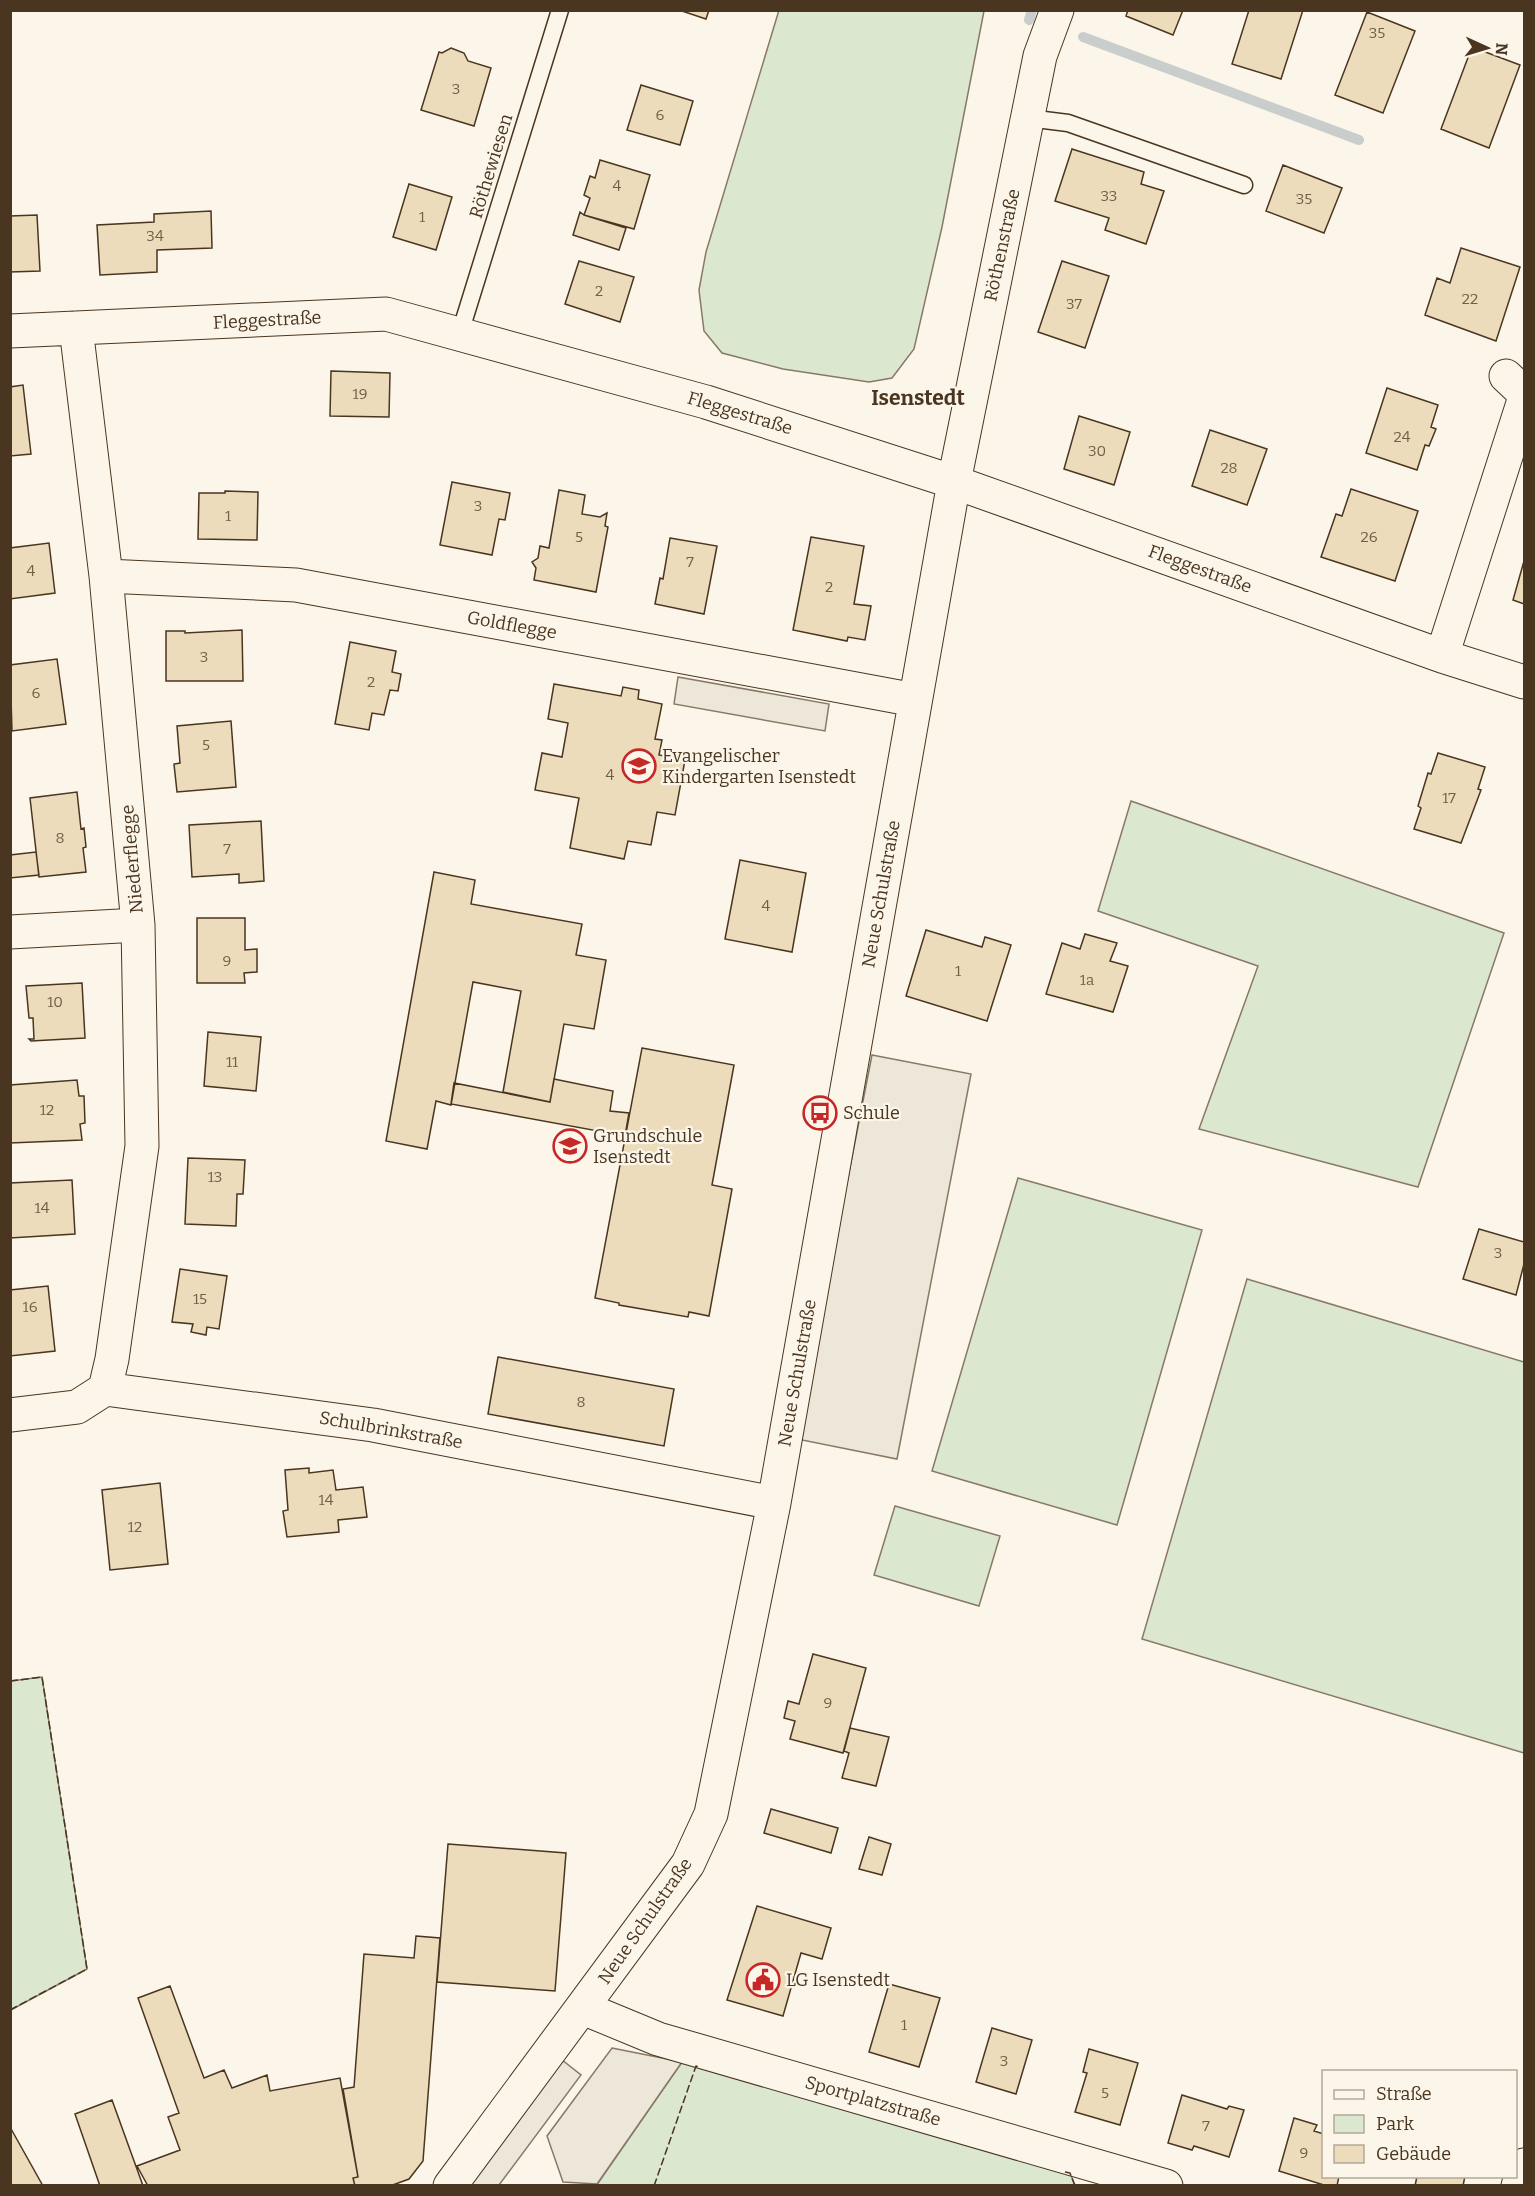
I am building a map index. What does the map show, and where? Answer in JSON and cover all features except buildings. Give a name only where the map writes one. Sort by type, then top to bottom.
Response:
[{"type":"street","name":"Röthenstraße","points":[[954,482],[1041,56],[1058,10]]},
{"type":"street","name":"Fleggestraße","points":[[10,332],[386,314],[706,402],[954,482],[1442,656],[1524,682]]},
{"type":"street","name":"Niederflegge","points":[[76,328],[106,576],[138,925],[142,1146],[112,1359],[105,1389]]},
{"type":"street","points":[[1442,656],[1518,390]]},
{"type":"street","name":"Neue Schulstraße","points":[[450,2186],[688,1864],[711,1814],[774,1503],[954,482]]},
{"type":"street","name":"Goldflegge","points":[[106,576],[296,585],[915,700]]},
{"type":"street","points":[[10,933],[138,925]]},
{"type":"street","points":[[10,1415],[77,1407],[105,1389]]},
{"type":"street","name":"Schulbrinkstraße","points":[[105,1389],[373,1425],[774,1503]]},
{"type":"street","name":"Sportplatzstraße","points":[[583,2008],[658,2039],[1098,2175],[1166,2186]]},
{"type":"street","points":[[1518,2186],[1524,2165]]},
{"type":"lane","name":"Röthewiesen","points":[[460,333],[560,10]]},
{"type":"lane","points":[[1028,118],[1068,123],[1244,185]]},
{"type":"green space","points":[[779,10],[984,11],[942,227],[914,349],[892,378],[869,382],[783,369],[722,353],[704,331],[699,290],[706,252]]},
{"type":"green space","points":[[1131,801],[1504,933],[1418,1187],[1199,1129],[1258,966],[1098,911]]},
{"type":"green space","points":[[1018,1178],[1202,1230],[1117,1525],[932,1471]]},
{"type":"green space","points":[[1247,1279],[1524,1362],[1524,1753],[1142,1639]]},
{"type":"green space","points":[[895,1506],[1000,1536],[979,1606],[874,1575]]},
{"type":"green space","points":[[42,1677],[87,1969],[11,2010],[11,1681]]},
{"type":"green space","points":[[682,2062],[1070,2173],[1075,2185],[596,2186]]},
{"type":"shaded area","points":[[678,677],[829,704],[825,731],[674,704]]},
{"type":"shaded area","points":[[872,1055],[971,1074],[897,1459],[797,1439]]},
{"type":"shaded area","points":[[612,2048],[682,2062],[597,2184],[563,2182],[547,2136]]},
{"type":"shaded area","points":[[557,2056],[581,2075],[499,2185],[463,2186]]},
{"type":"waterway","points":[[1029,20],[1032,10]]},
{"type":"waterway","points":[[1083,37],[1359,140]]},
{"type":"fence","points":[[10,1681],[42,1677],[87,1969],[10,2010]]},
{"type":"fence","points":[[654,2186],[696,2066],[699,2067]]},
{"type":"fence","points":[[1065,2172],[1070,2173],[1075,2186]]},
{"type":"place","name":"Evangelischer Kindergarten Isenstedt","points":[[639,766]]},
{"type":"place","name":"Schule","points":[[820,1113]]},
{"type":"place","name":"Grundschule Isenstedt","points":[[570,1146]]},
{"type":"place","name":"LG Isenstedt","points":[[763,1980]]},
{"type":"district","name":"Isenstedt","points":[[918,398]]}]
